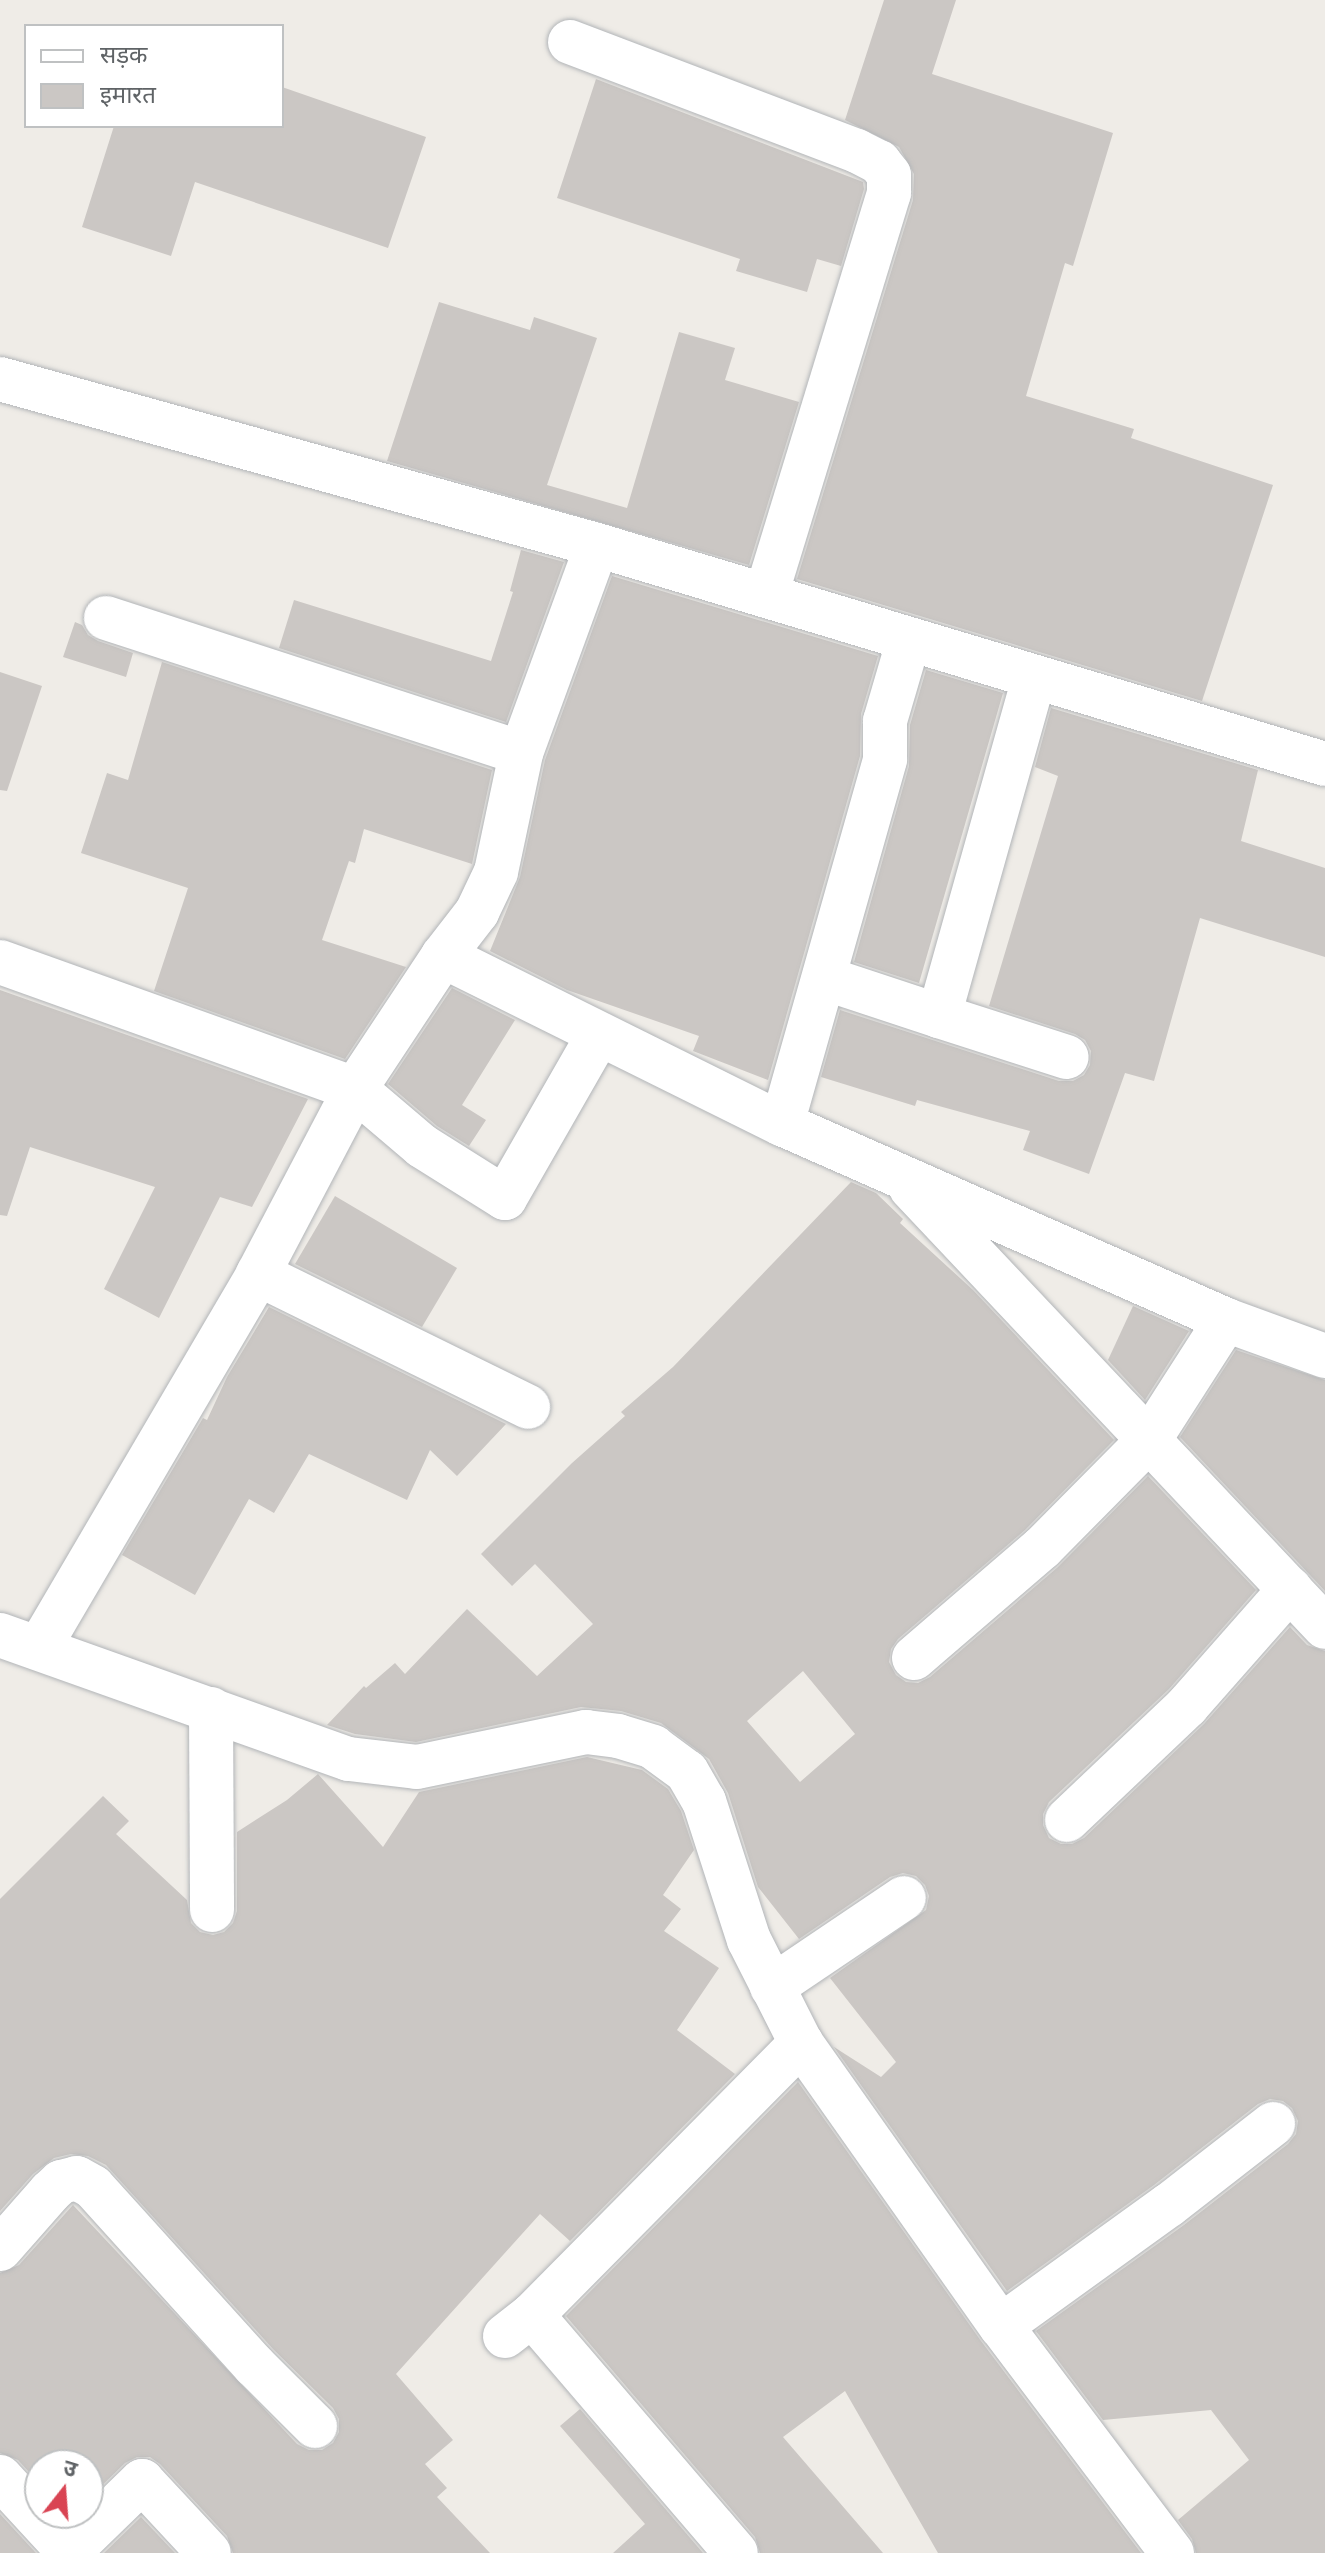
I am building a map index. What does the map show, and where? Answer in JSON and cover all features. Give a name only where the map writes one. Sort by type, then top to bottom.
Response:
[{"type":"street","points":[[570,42],[857,151],[879,162],[889,175],[889,193],[766,596]]},
{"type":"street","points":[[0,379],[597,545],[1325,764]]},
{"type":"street","points":[[597,545],[521,753],[496,872],[477,912],[443,956],[355,1089],[258,1274],[20,1641],[349,1759],[385,1766],[417,1767],[586,1732],[618,1736],[653,1747],[687,1772],[704,1801],[749,1940],[801,2043],[1001,2326],[1172,2553]]},
{"type":"street","points":[[106,618],[521,753]]},
{"type":"street","points":[[782,1124],[885,759],[885,721],[909,639]]},
{"type":"street","points":[[939,1016],[1034,677]]},
{"type":"street","points":[[443,956],[782,1124],[1226,1320],[1325,1356]]},
{"type":"street","points":[[0,962],[355,1089],[422,1146],[505,1198],[599,1034]]},
{"type":"street","points":[[824,978],[1067,1057]]},
{"type":"street","points":[[896,1172],[1325,1627]]},
{"type":"street","points":[[258,1274],[528,1407]]},
{"type":"street","points":[[914,1658],[1053,1539],[1149,1440],[1226,1320]]},
{"type":"street","points":[[1067,1820],[1187,1706],[1290,1589]]},
{"type":"street","points":[[211,1709],[212,1910]]},
{"type":"street","points":[[772,1987],[904,1898]]},
{"type":"street","points":[[736,2553],[518,2325],[801,2043]]},
{"type":"street","points":[[1001,2326],[1169,2205],[1273,2124]]},
{"type":"street","points":[[0,2249],[50,2192],[61,2182],[77,2178],[93,2187],[255,2366],[315,2426]]},
{"type":"street","points":[[0,2477],[69,2552],[142,2481],[209,2553]]},
{"type":"building","points":[[884,0],[956,0],[932,74],[1113,133],[1073,266],[1065,263],[1026,396],[1134,429],[1131,438],[1273,485],[1202,701],[797,579],[913,200],[914,174],[899,147],[845,120]]},
{"type":"building","points":[[596,79],[863,182],[864,189],[841,266],[817,259],[807,292],[736,271],[740,259],[557,198]]},
{"type":"building","points":[[284,88],[426,137],[388,248],[195,182],[171,256],[82,227],[113,128],[284,128]]},
{"type":"building","points":[[439,302],[530,330],[534,317],[597,338],[547,485],[627,508],[679,332],[735,348],[725,380],[799,402],[749,565],[387,461]]},
{"type":"building","points":[[521,550],[564,562],[506,722],[279,648],[294,600],[491,661],[513,592],[510,591]]},
{"type":"building","points":[[612,576],[878,656],[861,714],[860,756],[768,1080],[693,1051],[699,1036],[567,990],[490,951],[520,877],[545,760]]},
{"type":"building","points":[[75,622],[98,641],[133,653],[126,677],[63,657]]},
{"type":"building","points":[[162,662],[492,770],[472,864],[364,829],[355,863],[349,861],[322,940],[406,967],[345,1059],[154,991],[188,888],[81,853],[107,773],[128,780]]},
{"type":"building","points":[[926,670],[1003,693],[919,983],[854,962],[909,766],[910,725]]},
{"type":"building","points":[[0,672],[42,686],[7,791],[0,790]]},
{"type":"building","points":[[1051,708],[1258,770],[1241,841],[1325,868],[1325,957],[1200,918],[1154,1081],[1125,1073],[1089,1174],[1023,1150],[1030,1131],[917,1100],[915,1106],[821,1077],[840,1010],[1059,1081],[1073,1081],[1084,1075],[1090,1065],[1091,1051],[1085,1040],[989,1006],[1058,776],[1035,767]]},
{"type":"building","points":[[452,988],[515,1020],[462,1105],[486,1120],[469,1146],[437,1126],[388,1084]]},
{"type":"building","points":[[0,990],[308,1099],[252,1207],[220,1197],[159,1318],[104,1289],[155,1187],[30,1147],[7,1216],[0,1215]]},
{"type":"building","points":[[851,1182],[876,1193],[903,1219],[900,1223],[973,1290],[1114,1440],[1025,1530],[898,1639],[891,1649],[889,1662],[896,1675],[906,1682],[918,1683],[930,1677],[1058,1567],[1148,1476],[1256,1590],[1169,1689],[1049,1802],[1043,1814],[1043,1825],[1049,1838],[1061,1844],[1072,1844],[1084,1838],[1204,1724],[1290,1627],[1307,1645],[1325,1651],[1325,2553],[1196,2553],[1192,2539],[1178,2520],[1249,2460],[1211,2410],[1103,2420],[1036,2331],[1184,2225],[1288,2144],[1296,2134],[1298,2121],[1292,2108],[1283,2101],[1270,2099],[1258,2104],[1154,2185],[1007,2291],[834,2047],[881,2077],[896,2062],[830,1978],[926,1910],[929,1896],[925,1885],[916,1876],[903,1873],[890,1877],[799,1939],[758,1887],[728,1793],[709,1759],[661,1723],[621,1711],[581,1707],[416,1742],[355,1734],[327,1725],[364,1686],[366,1688],[395,1663],[405,1674],[467,1609],[537,1676],[593,1624],[535,1564],[512,1586],[481,1554],[572,1463],[625,1416],[621,1412],[673,1367]],"holes":[[[803,1671],[855,1734],[800,1782],[747,1721]]]},
{"type":"building","points":[[335,1196],[457,1268],[422,1327],[295,1264]]},
{"type":"building","points":[[1133,1306],[1189,1331],[1145,1400],[1108,1360]]},
{"type":"building","points":[[269,1307],[506,1424],[457,1476],[430,1450],[407,1500],[309,1454],[274,1513],[249,1499],[195,1595],[122,1555],[203,1418],[207,1420],[227,1377]]},
{"type":"building","points":[[1236,1350],[1325,1380],[1325,1591],[1180,1437]]},
{"type":"building","points":[[587,1757],[642,1770],[668,1789],[681,1811],[694,1850],[663,1895],[681,1909],[664,1931],[719,1968],[677,2030],[735,2074],[570,2241],[540,2214],[396,2374],[453,2440],[425,2464],[447,2488],[437,2497],[490,2553],[233,2553],[227,2536],[150,2457],[137,2457],[125,2463],[104,2483],[104,2449],[24,2449],[24,2467],[18,2460],[0,2453],[0,2273],[19,2265],[73,2205],[297,2444],[309,2450],[322,2450],[333,2443],[339,2432],[339,2419],[333,2408],[273,2349],[106,2165],[88,2156],[71,2154],[54,2158],[33,2174],[0,2211],[0,1899],[103,1796],[129,1821],[116,1834],[187,1900],[191,1923],[200,1932],[213,1935],[224,1932],[233,1923],[237,1911],[237,1832],[287,1800],[318,1774],[383,1847],[419,1792]]},
{"type":"building","points":[[798,2082],[981,2341],[1141,2553],[938,2553],[845,2391],[783,2437],[883,2553],[760,2553],[755,2537],[566,2316]]},
{"type":"building","points":[[580,2409],[703,2553],[613,2553],[645,2524],[560,2426]]},
{"type":"building","points":[[0,2514],[36,2553],[0,2553]]},
{"type":"building","points":[[141,2517],[175,2553],[104,2553]]}]
